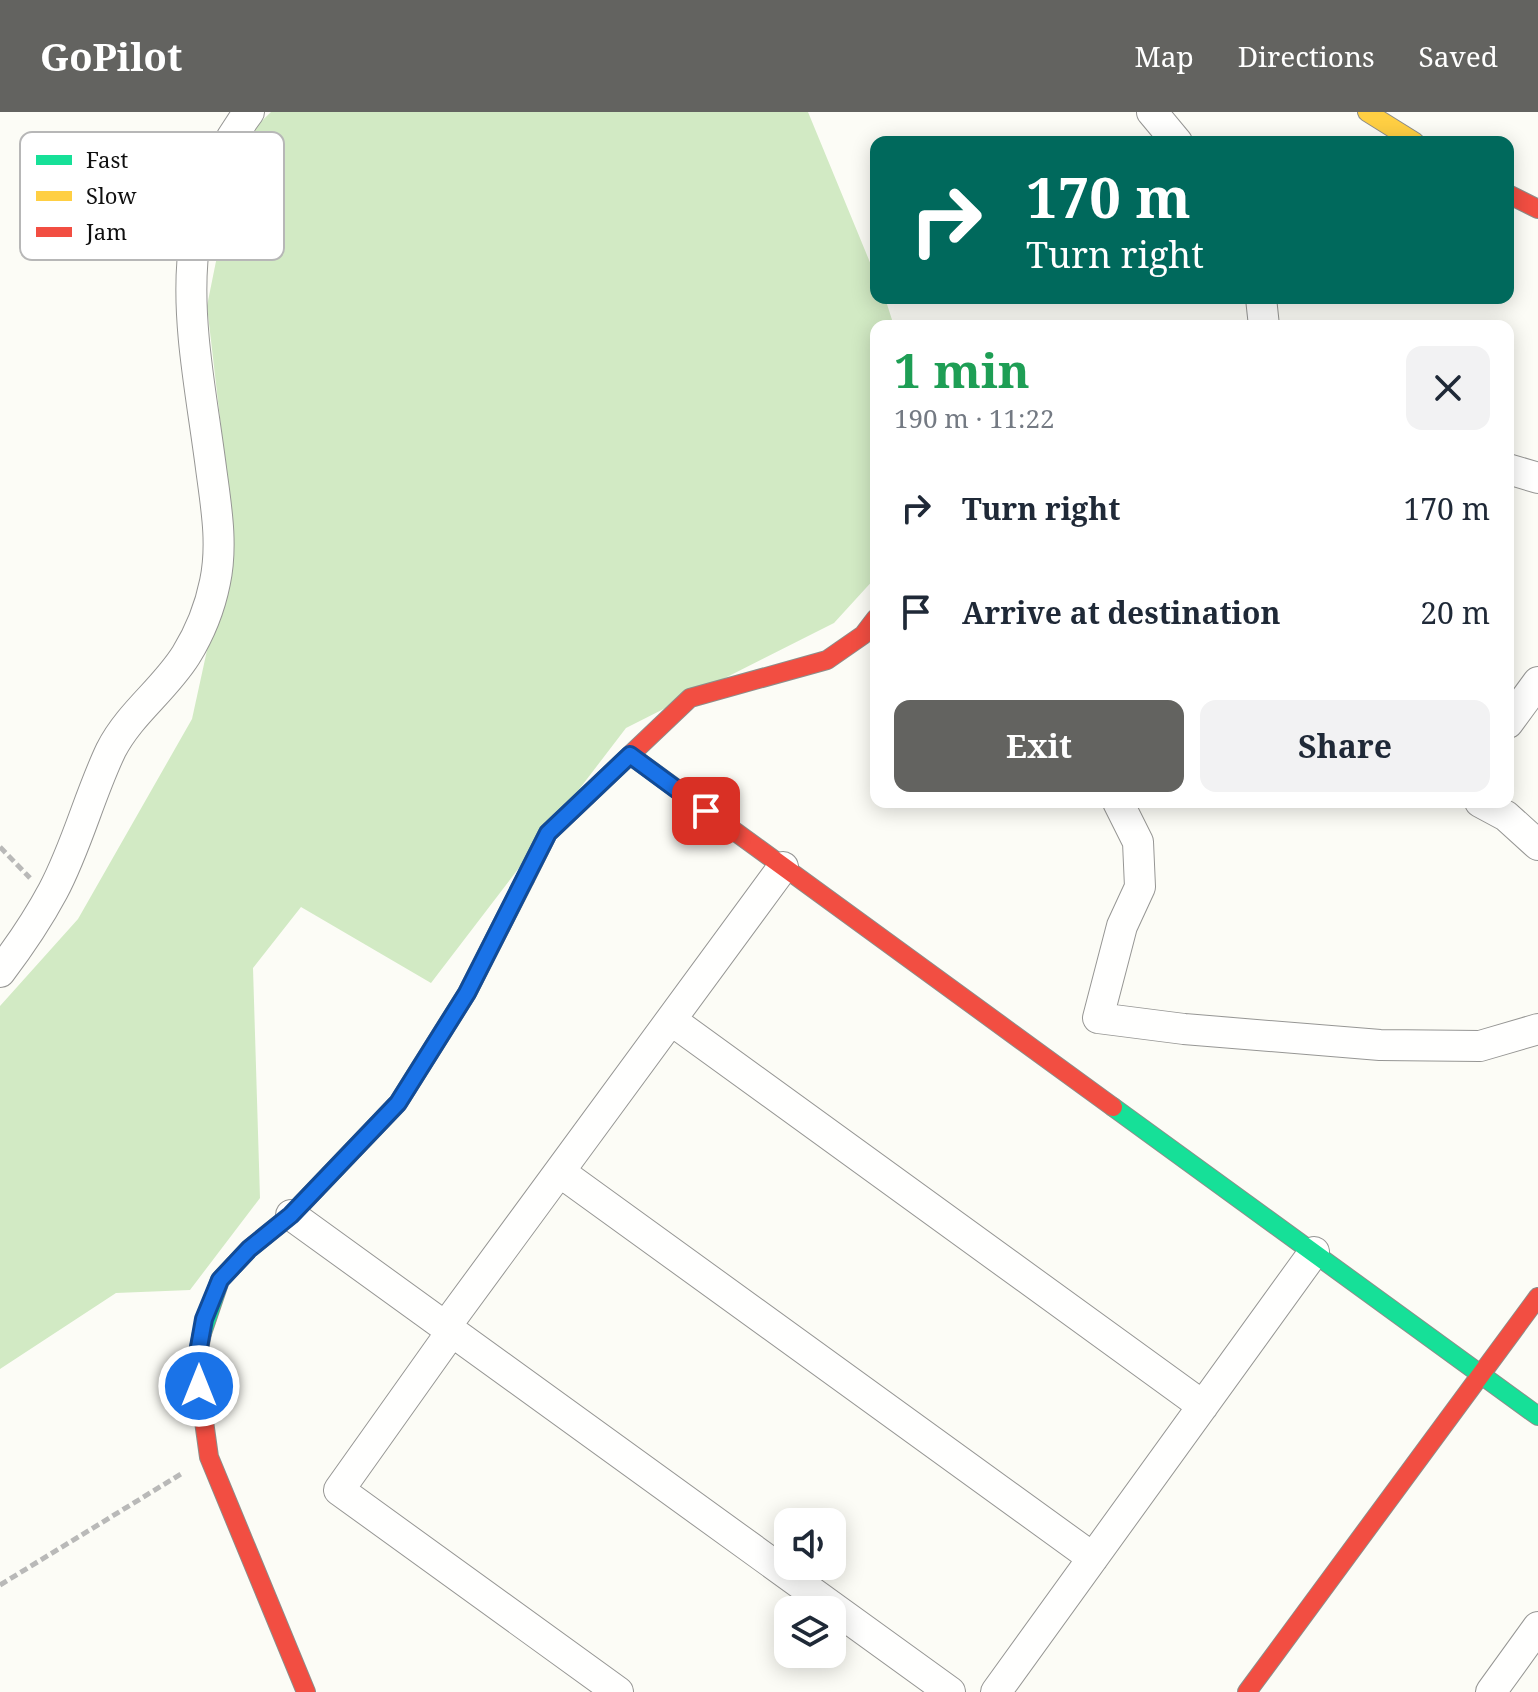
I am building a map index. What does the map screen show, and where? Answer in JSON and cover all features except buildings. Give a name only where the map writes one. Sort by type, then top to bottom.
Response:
[{"type":"street","points":[[234,132],[249,112]]},
{"type":"street","points":[[1152,112],[1172,136]]},
{"type":"street","points":[[1367,112],[1409,133]]},
{"type":"street","points":[[1514,197],[1538,209]]},
{"type":"street","points":[[0,972],[49,898],[111,751],[127,722],[185,657],[202,623],[215,582],[220,539],[189,294],[192,260]]},
{"type":"street","points":[[1514,471],[1538,478]]},
{"type":"street","points":[[306,1692],[209,1457],[196,1364],[204,1319],[220,1280],[249,1249],[291,1215],[398,1103],[467,993],[548,833],[690,698],[827,660],[863,635],[870,626]]},
{"type":"street","points":[[1514,715],[1538,682]]},
{"type":"street","points":[[630,755],[1538,1416]]},
{"type":"street","points":[[1121,808],[1138,842],[1140,887],[1122,926],[1098,1018],[1184,1029],[1380,1045],[1480,1046],[1538,1029]]},
{"type":"street","points":[[1491,808],[1506,816],[1538,845]]},
{"type":"street","points":[[618,1692],[339,1490],[560,1172],[783,867]]},
{"type":"street","points":[[671,1020],[1203,1406]]},
{"type":"street","points":[[560,1172],[1093,1558]]},
{"type":"street","points":[[291,1215],[950,1692]]},
{"type":"street","points":[[996,1692],[1314,1252]]},
{"type":"street","points":[[1247,1692],[1538,1297]]},
{"type":"street","points":[[1491,1692],[1536,1636]]},
{"type":"path","points":[[0,847],[49,898]]},
{"type":"path","points":[[0,1585],[209,1457]]},
{"type":"green space","points":[[271,112],[808,112],[870,262],[870,304],[887,304],[892,320],[870,320],[870,584],[834,623],[626,728],[431,983],[301,907],[253,968],[260,1198],[190,1290],[116,1293],[0,1369],[0,1006],[78,919],[192,719],[233,531],[207,306],[216,260],[284,260],[284,132],[250,132]]},
{"type":"traffic: fast","points":[[202,1333],[220,1280],[249,1249],[291,1215],[398,1103],[467,993],[525,879]]},
{"type":"traffic: fast","points":[[1113,1107],[1538,1416]]},
{"type":"traffic: slow","points":[[1367,112],[1405,136]]},
{"type":"traffic: jam","points":[[1514,197],[1538,209]]},
{"type":"traffic: jam","points":[[525,879],[548,833],[690,698],[827,660],[863,635],[870,626]]},
{"type":"traffic: jam","points":[[630,755],[1113,1107]]},
{"type":"traffic: jam","points":[[1247,1692],[1538,1297]]},
{"type":"traffic: jam","points":[[202,1333],[196,1364],[209,1457],[306,1692]]},
{"type":"route","points":[[199,1386],[196,1364],[204,1319],[220,1280],[249,1249],[291,1215],[398,1103],[467,993],[548,833],[630,755],[706,811]]}]
